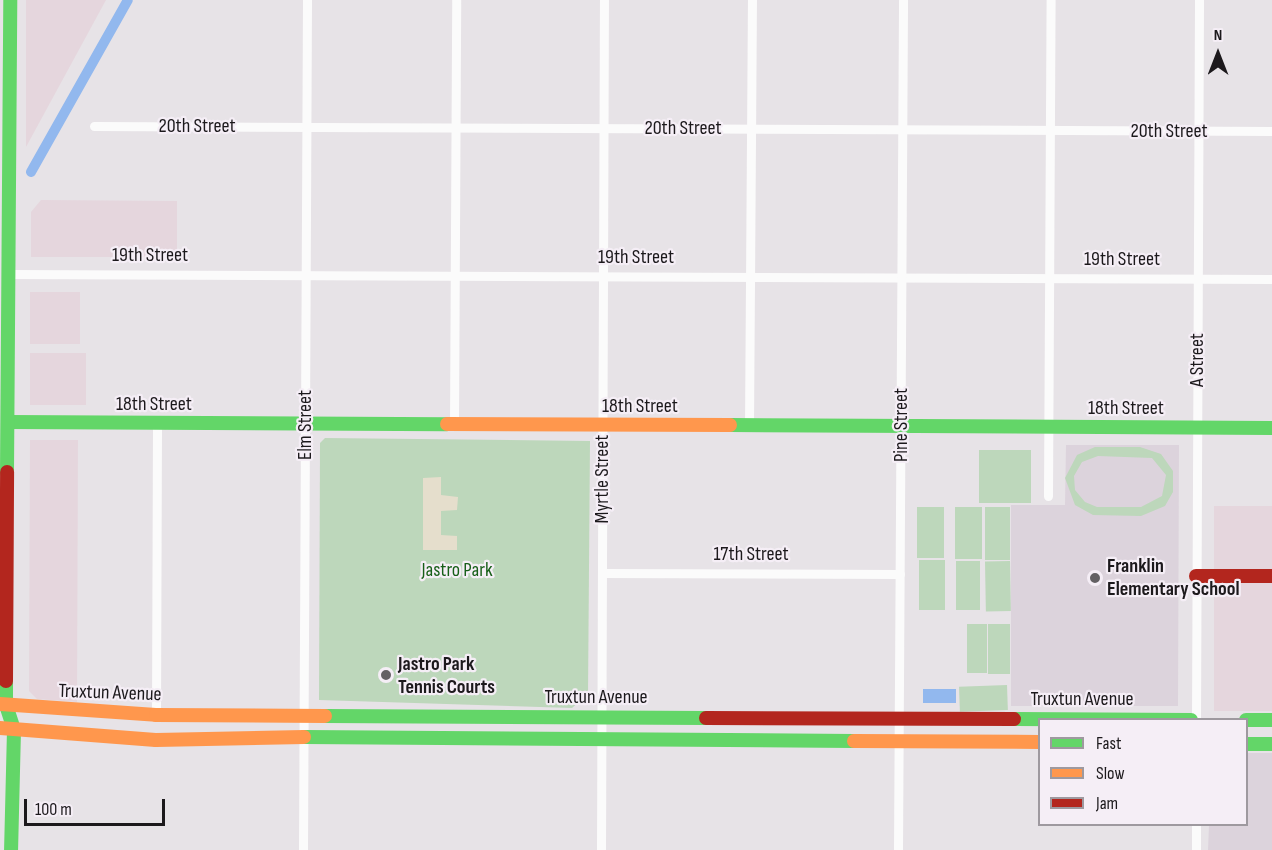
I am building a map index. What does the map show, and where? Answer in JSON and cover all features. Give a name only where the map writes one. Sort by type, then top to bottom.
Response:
[{"type":"main road","points":[[10,0],[4,274],[8,422],[2,709],[7,729],[11,850]]},
{"type":"main road","name":"18th Street","points":[[8,422],[1272,428]]},
{"type":"main road","points":[[1196,576],[1272,576]]},
{"type":"main road","name":"Truxtun Avenue","points":[[2,709],[156,715],[1038,719]]},
{"type":"main road","points":[[1248,720],[1272,720]]},
{"type":"main road","points":[[7,729],[156,740],[304,737],[602,741],[1038,742]]},
{"type":"main road","points":[[1248,744],[1272,744]]},
{"type":"street","name":"Elm Street","points":[[303,850],[307,0]]},
{"type":"street","points":[[454,424],[456,0]]},
{"type":"street","name":"Myrtle Street","points":[[601,850],[604,0]]},
{"type":"street","points":[[749,426],[752,0]]},
{"type":"street","name":"Pine Street","points":[[898,850],[903,0]]},
{"type":"street","points":[[1048,496],[1051,0]]},
{"type":"street","name":"A Street","points":[[1194,718],[1199,0]]},
{"type":"street","name":"20th Street","points":[[94,126],[1272,131]]},
{"type":"street","name":"19th Street","points":[[4,274],[1272,279]]},
{"type":"street","points":[[156,715],[157,423]]},
{"type":"street","name":"17th Street","points":[[602,573],[900,574]]},
{"type":"street","points":[[1196,826],[1196,850]]},
{"type":"shaded area","points":[[26,0],[106,0],[26,147]]},
{"type":"shaded area","points":[[41,200],[177,201],[177,257],[31,257],[31,212]]},
{"type":"shaded area","points":[[30,292],[80,292],[80,344],[30,344]]},
{"type":"shaded area","points":[[30,353],[86,353],[86,405],[30,405]]},
{"type":"shaded area","points":[[30,440],[78,440],[77,702],[37,699],[29,691]]},
{"type":"shaded area","name":"Franklin Elementary School","points":[[1066,445],[1179,445],[1178,706],[1011,706],[1011,505],[1065,505]]},
{"type":"shaded area","points":[[1214,506],[1272,506],[1272,711],[1214,711]]},
{"type":"shaded area","points":[[1248,753],[1272,753],[1272,850],[1208,850],[1209,826],[1248,826]]},
{"type":"green space","name":"Jastro Park","points":[[325,438],[590,441],[588,694],[572,708],[319,700],[320,443]]},
{"type":"green space","points":[[1095,447],[1140,447],[1161,454],[1173,471],[1173,492],[1165,506],[1141,516],[1093,515],[1075,505],[1065,478],[1077,455]],"holes":[[[1098,456],[1152,458],[1166,475],[1162,496],[1141,507],[1097,507],[1085,502],[1075,490],[1074,476],[1082,462]]]},
{"type":"green space","points":[[979,450],[1031,450],[1031,503],[979,503]]},
{"type":"green space","points":[[917,507],[944,507],[944,558],[917,558]]},
{"type":"green space","points":[[955,507],[982,507],[982,559],[955,559]]},
{"type":"green space","points":[[985,507],[1010,507],[1010,560],[985,560]]},
{"type":"green space","points":[[919,560],[945,560],[945,610],[919,610]]},
{"type":"green space","points":[[956,561],[980,561],[980,610],[956,610]]},
{"type":"green space","points":[[985,561],[1010,561],[1011,611],[986,611]]},
{"type":"green space","points":[[967,624],[987,624],[987,673],[967,673]]},
{"type":"green space","points":[[988,624],[1010,624],[1010,674],[988,674]]},
{"type":"green space","points":[[1007,685],[1008,710],[960,712],[959,687]]},
{"type":"sand","points":[[441,477],[441,495],[458,497],[457,510],[441,511],[441,535],[457,536],[457,550],[423,550],[423,478]]},
{"type":"water","points":[[923,689],[956,689],[956,703],[923,703]]},
{"type":"waterway","points":[[31,172],[128,0]]},
{"type":"traffic: fast","points":[[7,472],[10,0]]},
{"type":"traffic: fast","points":[[8,422],[447,424]]},
{"type":"traffic: fast","points":[[730,425],[1272,428]]},
{"type":"traffic: fast","points":[[6,681],[6,705],[14,730],[11,850]]},
{"type":"traffic: fast","points":[[325,716],[706,718]]},
{"type":"traffic: fast","points":[[1014,719],[1038,719]]},
{"type":"traffic: fast","points":[[1248,720],[1272,720]]},
{"type":"traffic: fast","points":[[304,737],[854,741]]},
{"type":"traffic: fast","points":[[1248,744],[1272,744]]},
{"type":"traffic: slow","points":[[447,424],[730,425]]},
{"type":"traffic: slow","points":[[0,704],[156,715],[325,716]]},
{"type":"traffic: slow","points":[[0,728],[156,740],[304,737]]},
{"type":"traffic: slow","points":[[854,741],[1038,742]]},
{"type":"traffic: jam","points":[[6,681],[7,472]]},
{"type":"traffic: jam","points":[[1196,576],[1272,576]]},
{"type":"traffic: jam","points":[[706,718],[1014,719]]},
{"type":"place","name":"Franklin Elementary School","points":[[1095,578]]},
{"type":"place","name":"Jastro Park Tennis Courts","points":[[386,675]]}]
